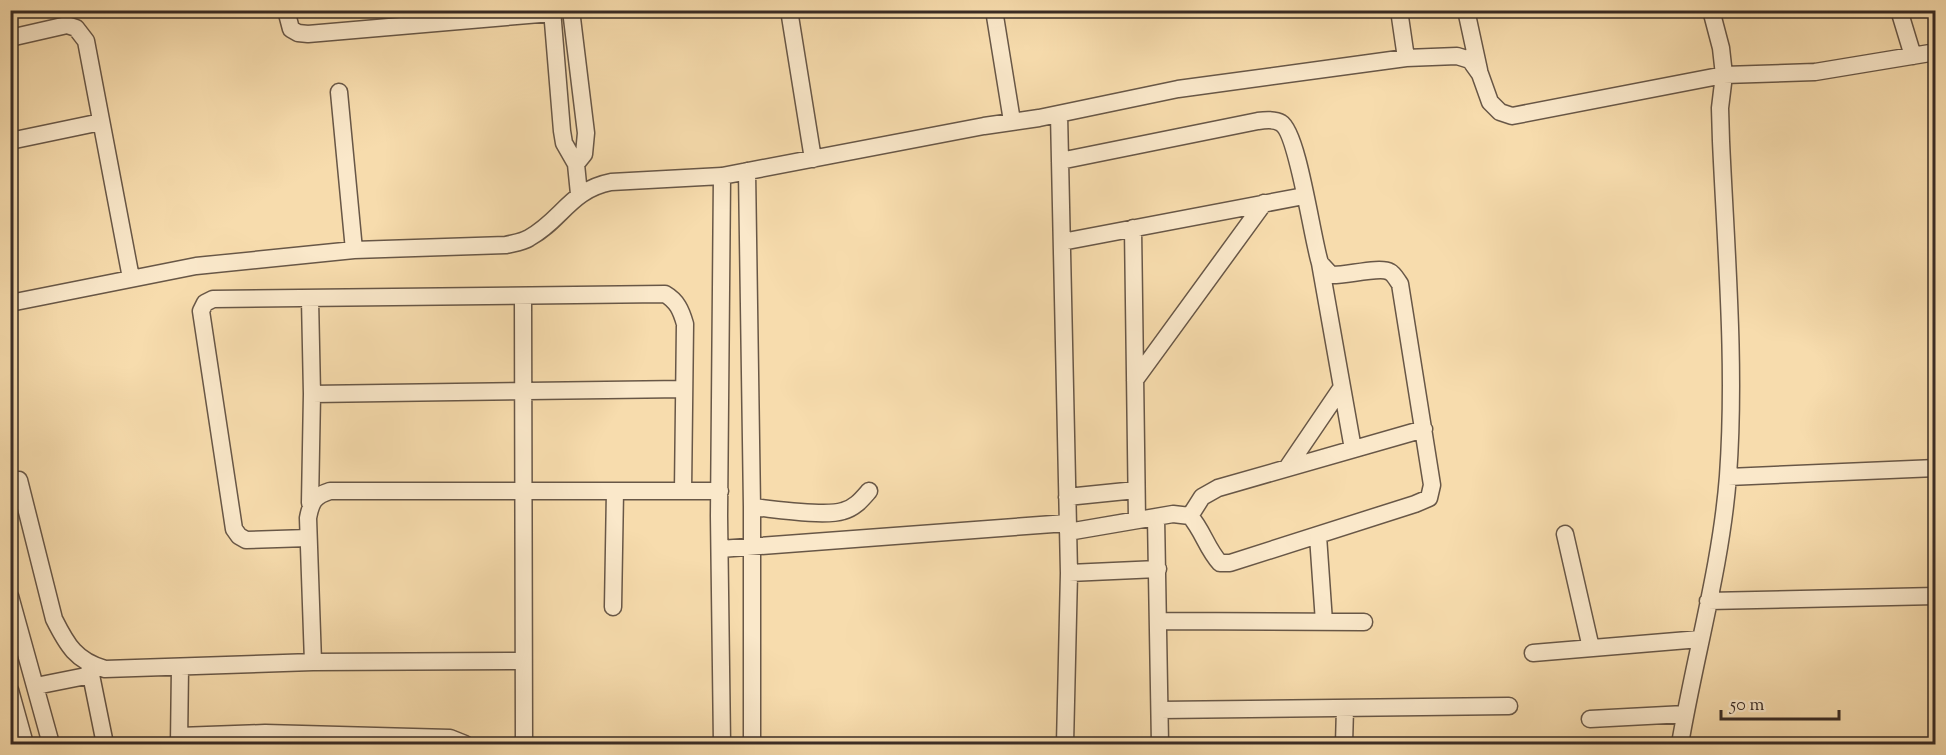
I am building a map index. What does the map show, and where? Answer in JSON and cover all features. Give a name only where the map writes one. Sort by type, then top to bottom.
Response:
[{"type":"street","points":[[286,10],[291,29],[298,33],[308,34],[552,12],[562,131],[564,143],[576,164],[579,194]]},
{"type":"street","points":[[571,10],[586,133],[584,154],[576,164]]},
{"type":"street","points":[[789,10],[813,159]]},
{"type":"street","points":[[994,10],[1012,121]]},
{"type":"street","points":[[1399,10],[1406,58]]},
{"type":"street","points":[[1466,10],[1480,74],[1490,102],[1500,112],[1512,116],[1724,75],[1815,72],[1935,52]]},
{"type":"street","points":[[1680,744],[1721,534],[1728,477],[1732,367],[1720,108],[1724,75],[1721,48],[1711,10]]},
{"type":"street","points":[[1899,10],[1912,56]]},
{"type":"street","points":[[10,38],[67,25],[76,28],[86,41],[131,278]]},
{"type":"street","points":[[10,303],[196,266],[354,250],[506,245],[527,240],[540,231],[579,194],[595,185],[611,182],[723,176],[1059,114],[1178,89],[1406,58],[1456,56],[1470,60],[1480,74]]},
{"type":"street","points":[[339,92],[354,250]]},
{"type":"street","points":[[1059,114],[1069,573],[1065,744]]},
{"type":"street","points":[[1060,161],[1270,120],[1281,123],[1290,134],[1320,262],[1353,449]]},
{"type":"street","points":[[10,141],[101,122]]},
{"type":"street","points":[[747,171],[752,507],[750,548],[752,744]]},
{"type":"street","points":[[722,744],[720,490],[723,176]]},
{"type":"street","points":[[1062,242],[1304,196]]},
{"type":"street","points":[[1135,380],[1264,203]]},
{"type":"street","points":[[1132,228],[1137,520]]},
{"type":"street","points":[[720,549],[1067,528],[1173,514],[1190,516],[1199,526],[1211,553],[1220,563],[1230,563],[1429,498],[1432,485],[1400,284],[1391,272],[1383,270],[1343,276],[1331,275],[1320,262]]},
{"type":"street","points":[[308,537],[246,540],[234,529],[201,311],[205,303],[213,299],[664,294],[674,300],[681,310],[685,324],[683,491]]},
{"type":"street","points":[[523,296],[524,744]]},
{"type":"street","points":[[310,299],[312,394],[308,537],[313,662]]},
{"type":"street","points":[[1287,468],[1342,387]]},
{"type":"street","points":[[312,394],[684,389]]},
{"type":"street","points":[[1190,516],[1202,497],[1210,491],[1424,429]]},
{"type":"street","points":[[1728,477],[1935,468]]},
{"type":"street","points":[[19,480],[54,619],[64,638],[90,670],[105,744]]},
{"type":"street","points":[[310,503],[318,495],[330,491],[720,490]]},
{"type":"street","points":[[1067,497],[1136,490]]},
{"type":"street","points":[[613,607],[615,491]]},
{"type":"street","points":[[752,507],[826,513],[843,511],[857,504],[870,491]]},
{"type":"street","points":[[1156,517],[1160,744]]},
{"type":"street","points":[[1565,534],[1591,648]]},
{"type":"street","points":[[1318,536],[1324,622]]},
{"type":"street","points":[[1069,573],[1158,569]]},
{"type":"street","points":[[10,596],[51,744]]},
{"type":"street","points":[[1708,601],[1935,596]]},
{"type":"street","points":[[1159,621],[1364,622]]},
{"type":"street","points":[[1533,653],[1700,639]]},
{"type":"street","points":[[36,686],[90,670],[105,669],[313,662],[523,661]]},
{"type":"street","points":[[180,667],[179,740],[265,733],[450,738],[465,744]]},
{"type":"street","points":[[10,690],[25,744]]},
{"type":"street","points":[[1160,710],[1509,706]]},
{"type":"street","points":[[1344,744],[1345,708]]},
{"type":"street","points":[[1590,719],[1685,714]]}]
